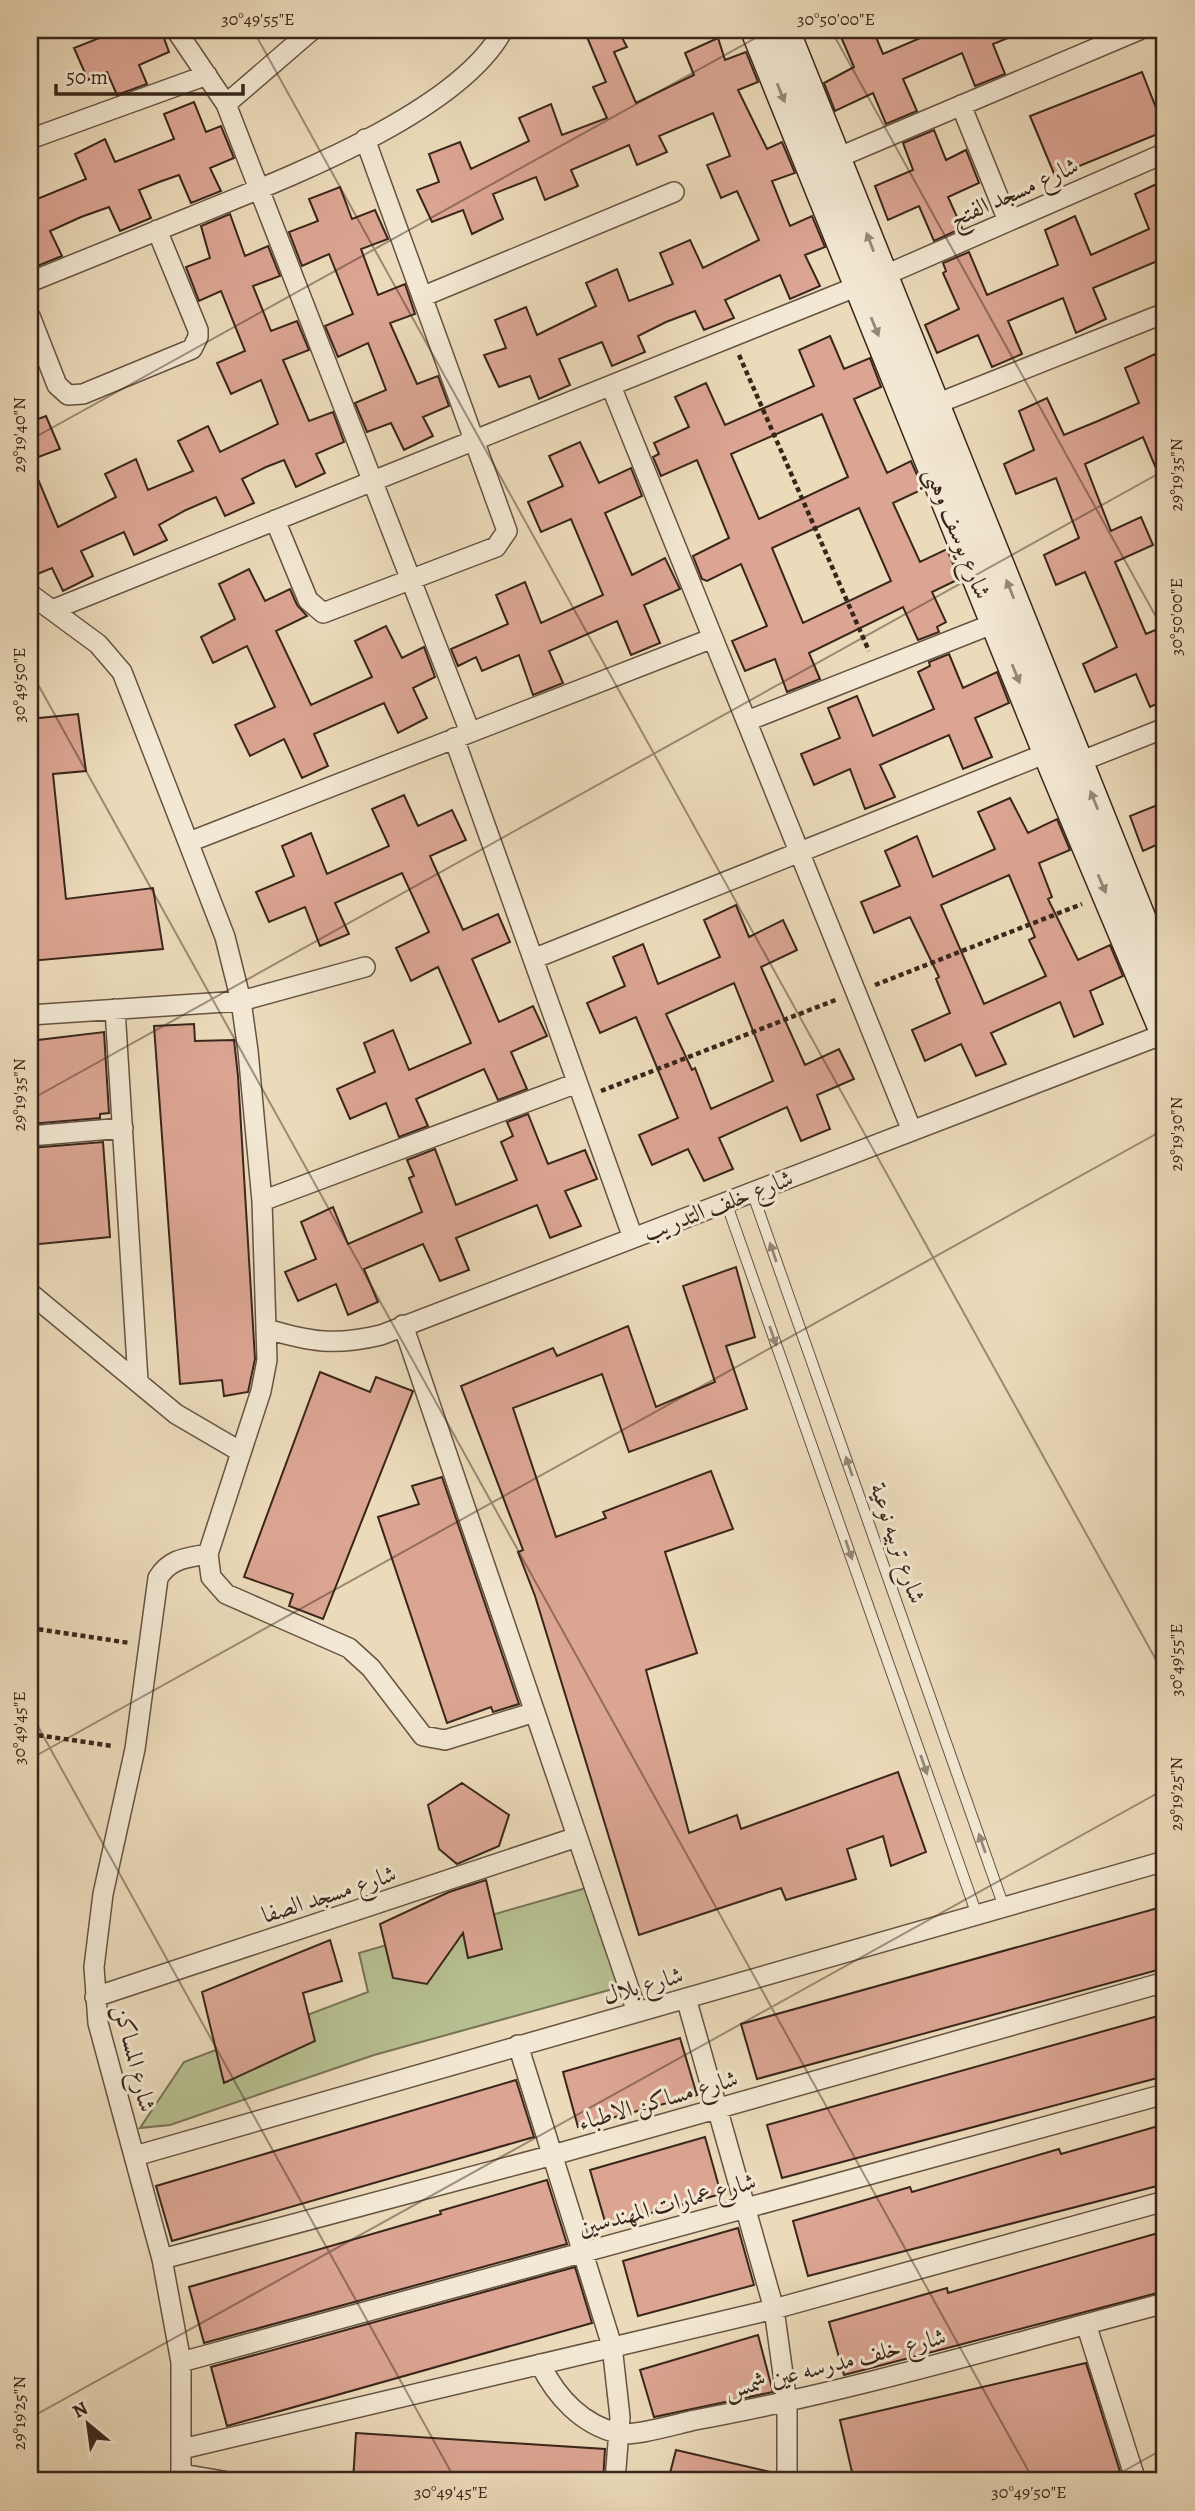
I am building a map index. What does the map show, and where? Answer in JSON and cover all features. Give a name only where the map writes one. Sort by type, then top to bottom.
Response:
[{"type":"street","points":[[176,30],[226,104],[412,580],[533,959],[633,1238]]},
{"type":"street","points":[[226,104],[312,30]]},
{"type":"street","points":[[30,282],[260,188],[365,139],[452,88],[477,66],[503,30]]},
{"type":"street","name":"شارع يوسف وهبى","points":[[755,30],[871,281],[936,404],[1060,762],[1165,1034]]},
{"type":"street","name":"شارع يوسف وهبى","points":[[785,30],[837,158],[871,281],[995,623],[1165,977]]},
{"type":"street","points":[[837,158],[1139,30]]},
{"type":"street","points":[[30,137],[207,75]]},
{"type":"street","points":[[961,105],[1008,221]]},
{"type":"street","points":[[275,520],[308,600],[317,610],[329,612],[496,547],[505,538],[506,524],[365,139]]},
{"type":"street","name":"شارع مسجد الفتح","points":[[52,610],[871,281],[1165,153]]},
{"type":"street","points":[[424,296],[674,192]]},
{"type":"street","points":[[30,316],[57,385],[68,395],[83,394],[192,349],[198,337],[198,330],[158,230]]},
{"type":"street","points":[[936,404],[1165,313]]},
{"type":"street","points":[[611,386],[912,1131]]},
{"type":"street","points":[[30,594],[98,644],[122,672],[225,937],[241,1001],[262,1202],[267,1329],[264,1381],[208,1555],[211,1577],[226,1594],[335,1639],[361,1657],[418,1730],[430,1740],[445,1740],[535,1712]]},
{"type":"street","points":[[747,721],[995,623]]},
{"type":"street","points":[[189,842],[713,638]]},
{"type":"street","points":[[533,959],[800,852],[1165,728]]},
{"type":"street","points":[[30,1015],[241,1001],[365,967]]},
{"type":"street","points":[[116,1009],[138,1381]]},
{"type":"street","name":"شارع خلف التدريب","points":[[267,1329],[332,1344],[381,1335],[1165,1034]]},
{"type":"street","points":[[262,1202],[578,1083]]},
{"type":"street","points":[[30,1136],[123,1128]]},
{"type":"street","points":[[30,1293],[176,1414],[241,1452]]},
{"type":"street","points":[[403,1325],[637,2012]]},
{"type":"street","name":"شارع المساكن","points":[[182,2477],[181,2362],[162,2259],[98,2023],[94,1967],[103,1894],[135,1749],[158,1578],[174,1560],[208,1555]]},
{"type":"street","name":"شارع مسجد الصفا","points":[[95,1997],[577,1837]]},
{"type":"street","name":"شارع بلال","points":[[135,2155],[1165,1861]]},
{"type":"street","name":"شارع مساكن الاطباء","points":[[162,2259],[553,2155],[1165,1982]]},
{"type":"street","points":[[686,1998],[774,2309],[787,2403],[788,2481]]},
{"type":"street","points":[[518,2045],[612,2346],[618,2381],[620,2434],[615,2481]]},
{"type":"street","name":"شارع عمارات المهندسين","points":[[181,2362],[1165,2094]]},
{"type":"street","points":[[182,2449],[774,2309],[1165,2201]]},
{"type":"street","name":"شارع خلف مدرسه عين شمس","points":[[620,2434],[787,2403],[1165,2303]]},
{"type":"street","points":[[1086,2324],[1136,2481]]},
{"type":"street","points":[[540,2364],[559,2396],[572,2409],[587,2420],[620,2434]]},
{"type":"street","points":[[182,2477],[223,2481]]},
{"type":"lane","name":"شارع تربيه نوعية","points":[[752,1192],[1004,1907]]},
{"type":"lane","name":"شارع تربيه نوعية","points":[[726,1202],[977,1915]]},
{"type":"path","points":[[732,338],[877,670]]},
{"type":"path","points":[[30,1628],[149,1646]]},
{"type":"path","points":[[30,1734],[135,1749]]},
{"type":"green space","points":[[586,1888],[620,1987],[374,2055],[170,2125],[140,2128],[184,2062],[368,1992],[359,1953]]},
{"type":"building","points":[[99,30],[161,30],[169,52],[139,65],[147,84],[117,95],[107,72],[88,80],[74,48],[102,37]]},
{"type":"building","points":[[584,30],[618,30],[627,47],[614,52],[636,103],[694,75],[685,53],[718,38],[725,60],[746,52],[758,82],[738,90],[767,149],[782,142],[795,173],[772,181],[790,226],[812,216],[825,247],[805,255],[820,286],[790,299],[780,275],[725,300],[734,318],[704,330],[695,311],[666,322],[638,336],[645,352],[612,366],[602,342],[559,359],[570,385],[539,399],[530,376],[499,387],[484,355],[506,348],[495,320],[526,307],[537,335],[596,306],[586,283],[617,269],[629,301],[673,284],[660,253],[690,240],[703,268],[759,240],[737,191],[721,198],[707,165],[730,156],[713,113],[659,136],[667,152],[637,165],[629,145],[571,170],[578,186],[545,200],[536,177],[493,194],[503,219],[472,234],[463,210],[432,222],[417,190],[439,182],[429,154],[460,142],[471,169],[529,141],[519,118],[551,104],[562,135],[607,118],[593,87],[606,82]]},
{"type":"building","points":[[838,30],[873,30],[883,54],[939,30],[1028,30],[993,44],[1005,74],[975,86],[962,53],[903,79],[917,111],[886,124],[873,93],[835,111],[824,83],[854,67]]},
{"type":"building","points":[[1142,72],[1165,131],[1055,176],[1030,116]]},
{"type":"building","points":[[194,102],[206,132],[221,126],[234,158],[210,168],[221,191],[191,203],[179,175],[139,190],[151,218],[120,231],[109,207],[81,217],[50,231],[62,256],[30,269],[30,188],[35,200],[86,179],[75,154],[105,139],[115,162],[174,139],[164,114]]},
{"type":"building","points":[[934,130],[946,160],[966,150],[979,183],[948,197],[962,228],[934,241],[919,206],[888,220],[875,186],[913,170],[903,143]]},
{"type":"building","points":[[1165,180],[1165,266],[1162,259],[1093,288],[1106,319],[1076,333],[1063,298],[1008,321],[1022,354],[992,367],[978,335],[937,353],[925,325],[959,309],[943,273],[946,271],[943,263],[969,252],[987,295],[1058,265],[1045,230],[1075,216],[1091,255],[1149,229],[1135,194]]},
{"type":"building","points":[[340,187],[352,219],[375,210],[388,239],[361,249],[378,295],[405,284],[415,314],[390,323],[417,384],[438,376],[449,406],[423,417],[433,436],[404,450],[391,423],[367,432],[355,403],[386,390],[368,343],[338,357],[325,326],[353,314],[329,254],[302,266],[289,232],[318,221],[309,199]]},
{"type":"building","points":[[230,214],[245,256],[268,246],[280,276],[253,286],[271,331],[297,321],[309,350],[283,360],[309,421],[333,412],[344,442],[316,454],[325,473],[296,487],[284,460],[266,467],[242,479],[254,503],[225,516],[216,497],[186,510],[159,525],[167,540],[134,555],[124,532],[81,551],[93,576],[63,591],[52,568],[30,577],[30,460],[58,527],[116,497],[105,474],[136,459],[148,490],[193,471],[178,441],[208,426],[220,452],[278,424],[261,380],[231,394],[217,363],[245,351],[221,291],[199,301],[186,267],[210,258],[201,226]]},
{"type":"building","points":[[830,336],[844,369],[870,358],[881,387],[854,399],[887,473],[911,461],[923,489],[893,503],[920,562],[947,549],[959,579],[932,592],[946,622],[937,627],[939,632],[918,640],[903,607],[809,653],[820,679],[787,692],[775,659],[745,671],[732,641],[767,626],[741,564],[707,581],[702,579],[693,556],[729,538],[697,460],[661,476],[653,457],[659,454],[654,443],[689,427],[675,397],[706,383],[725,425],[814,386],[799,350]],"holes":[[[822,414],[848,477],[759,519],[731,454]],[[859,508],[891,581],[803,623],[772,548]]]},
{"type":"building","points":[[1155,354],[1165,378],[1165,490],[1143,437],[1085,464],[1111,531],[1141,517],[1153,545],[1115,562],[1146,634],[1165,626],[1165,700],[1150,707],[1136,674],[1095,692],[1083,664],[1117,647],[1085,572],[1056,585],[1044,555],[1079,538],[1056,478],[1016,494],[1004,464],[1034,450],[1019,411],[1047,398],[1064,435],[1098,421],[1139,403],[1125,368]]},
{"type":"building","points":[[46,416],[60,449],[30,460],[30,422]]},
{"type":"building","points":[[580,442],[599,483],[631,468],[642,496],[605,513],[632,575],[665,558],[680,589],[644,605],[660,643],[631,655],[617,621],[549,651],[563,683],[533,695],[519,655],[482,671],[476,657],[458,666],[451,649],[508,624],[496,595],[525,582],[541,623],[603,595],[571,519],[541,532],[528,502],[563,486],[549,456]]},
{"type":"building","points":[[249,569],[265,601],[290,589],[297,605],[307,616],[276,631],[311,705],[372,677],[355,641],[386,626],[402,658],[424,647],[435,677],[413,688],[427,718],[398,733],[384,703],[314,734],[328,766],[302,778],[284,739],[250,756],[235,725],[275,707],[247,646],[213,663],[201,637],[235,619],[219,584]]},
{"type":"building","points":[[949,654],[963,688],[997,672],[1009,703],[975,718],[992,757],[963,769],[949,735],[880,765],[895,797],[865,809],[850,769],[814,785],[801,754],[840,738],[828,708],[857,696],[873,736],[934,709],[918,672],[930,666],[929,662]]},
{"type":"building","points":[[78,714],[86,771],[53,774],[66,899],[153,888],[163,949],[30,961],[30,719]]},
{"type":"building","points":[[404,795],[418,826],[452,810],[466,840],[430,856],[463,930],[498,914],[510,942],[472,959],[499,1022],[533,1006],[547,1036],[511,1052],[527,1089],[498,1100],[484,1069],[416,1099],[428,1126],[399,1137],[386,1103],[350,1119],[337,1089],[375,1072],[364,1043],[393,1030],[409,1070],[471,1043],[438,967],[411,981],[396,948],[429,932],[402,873],[335,903],[349,934],[320,946],[305,907],[269,922],[256,892],[294,876],[282,846],[311,833],[327,874],[389,846],[372,809]]},
{"type":"building","points":[[1010,798],[1028,833],[1057,819],[1070,850],[1039,863],[1052,897],[1048,899],[1078,960],[1110,945],[1123,976],[1090,991],[1103,1024],[1074,1037],[1060,1002],[991,1033],[1006,1064],[976,1076],[961,1044],[925,1061],[912,1030],[950,1013],[936,979],[939,977],[910,917],[874,933],[861,902],[900,886],[885,851],[917,836],[933,877],[995,849],[978,812]],"holes":[[[1009,875],[1035,937],[1029,940],[1046,976],[984,1004],[941,905]]]},
{"type":"building","points":[[1165,802],[1165,841],[1143,851],[1130,816]]},
{"type":"building","points":[[736,905],[749,937],[783,920],[797,950],[761,967],[805,1065],[839,1049],[854,1079],[817,1095],[830,1129],[801,1141],[787,1107],[719,1138],[733,1169],[704,1181],[688,1149],[652,1165],[639,1135],[678,1118],[636,1017],[600,1033],[587,1003],[625,986],[613,957],[643,944],[658,984],[720,957],[704,920]],"holes":[[[734,983],[773,1081],[711,1109],[695,1068],[692,1070],[666,1014]]]},
{"type":"building","points":[[194,1024],[195,1041],[234,1040],[238,1076],[255,1359],[248,1392],[224,1396],[222,1380],[180,1384],[154,1026]]},
{"type":"building","points":[[104,1032],[109,1113],[100,1114],[100,1118],[30,1124],[30,1041]]},
{"type":"building","points":[[528,1114],[548,1164],[585,1150],[597,1179],[565,1191],[581,1226],[550,1238],[537,1205],[456,1238],[469,1270],[440,1281],[423,1244],[364,1269],[378,1302],[348,1315],[336,1284],[298,1301],[285,1272],[316,1259],[301,1222],[333,1207],[348,1244],[422,1212],[409,1178],[414,1176],[407,1160],[435,1149],[456,1205],[517,1180],[501,1142],[513,1136],[507,1122]]},
{"type":"building","points":[[103,1142],[110,1237],[30,1245],[30,1148]]},
{"type":"building","points":[[736,1267],[755,1337],[726,1346],[747,1409],[629,1452],[602,1374],[513,1408],[556,1537],[606,1518],[603,1512],[711,1471],[733,1529],[665,1552],[697,1653],[646,1670],[689,1833],[737,1815],[741,1829],[898,1772],[926,1852],[891,1866],[883,1836],[847,1849],[856,1879],[786,1900],[781,1888],[639,1935],[535,1596],[518,1552],[523,1550],[461,1386],[553,1348],[557,1356],[628,1326],[656,1407],[715,1382],[683,1286]]},
{"type":"building","points":[[320,1372],[370,1392],[376,1377],[413,1391],[323,1619],[289,1606],[293,1594],[244,1577]]},
{"type":"building","points":[[442,1477],[519,1704],[493,1712],[491,1707],[447,1723],[378,1517],[419,1504],[412,1486]]},
{"type":"building","points":[[462,1783],[509,1815],[499,1846],[457,1864],[439,1849],[428,1805]]},
{"type":"building","points":[[486,1880],[502,1949],[468,1958],[463,1933],[427,1984],[393,1978],[380,1924],[449,1892]]},
{"type":"building","points":[[1165,1906],[1165,1968],[757,2079],[741,2024]]},
{"type":"building","points":[[330,1940],[342,1981],[303,1993],[315,2041],[224,2083],[202,1992]]},
{"type":"building","points":[[1165,2014],[1165,2076],[782,2178],[767,2125]]},
{"type":"building","points":[[680,2038],[697,2095],[578,2127],[563,2072]]},
{"type":"building","points":[[516,2080],[534,2137],[172,2241],[156,2186]]},
{"type":"building","points":[[1165,2124],[1165,2184],[808,2276],[793,2221],[910,2187],[912,2192],[1059,2149],[1061,2154]]},
{"type":"building","points":[[705,2137],[721,2194],[606,2225],[590,2170]]},
{"type":"building","points":[[547,2180],[567,2244],[204,2343],[189,2287],[441,2214],[440,2211]]},
{"type":"building","points":[[738,2228],[754,2285],[638,2316],[623,2261]]},
{"type":"building","points":[[1165,2231],[1165,2291],[844,2375],[829,2322],[947,2288],[948,2293]]},
{"type":"building","points":[[575,2267],[592,2323],[227,2426],[211,2367]]},
{"type":"building","points":[[758,2335],[773,2392],[654,2417],[640,2370]]},
{"type":"building","points":[[1086,2363],[1123,2481],[854,2481],[840,2420]]},
{"type":"building","points":[[356,2433],[605,2449],[603,2481],[353,2481]]},
{"type":"building","points":[[676,2450],[775,2473],[775,2481],[668,2481]]}]
